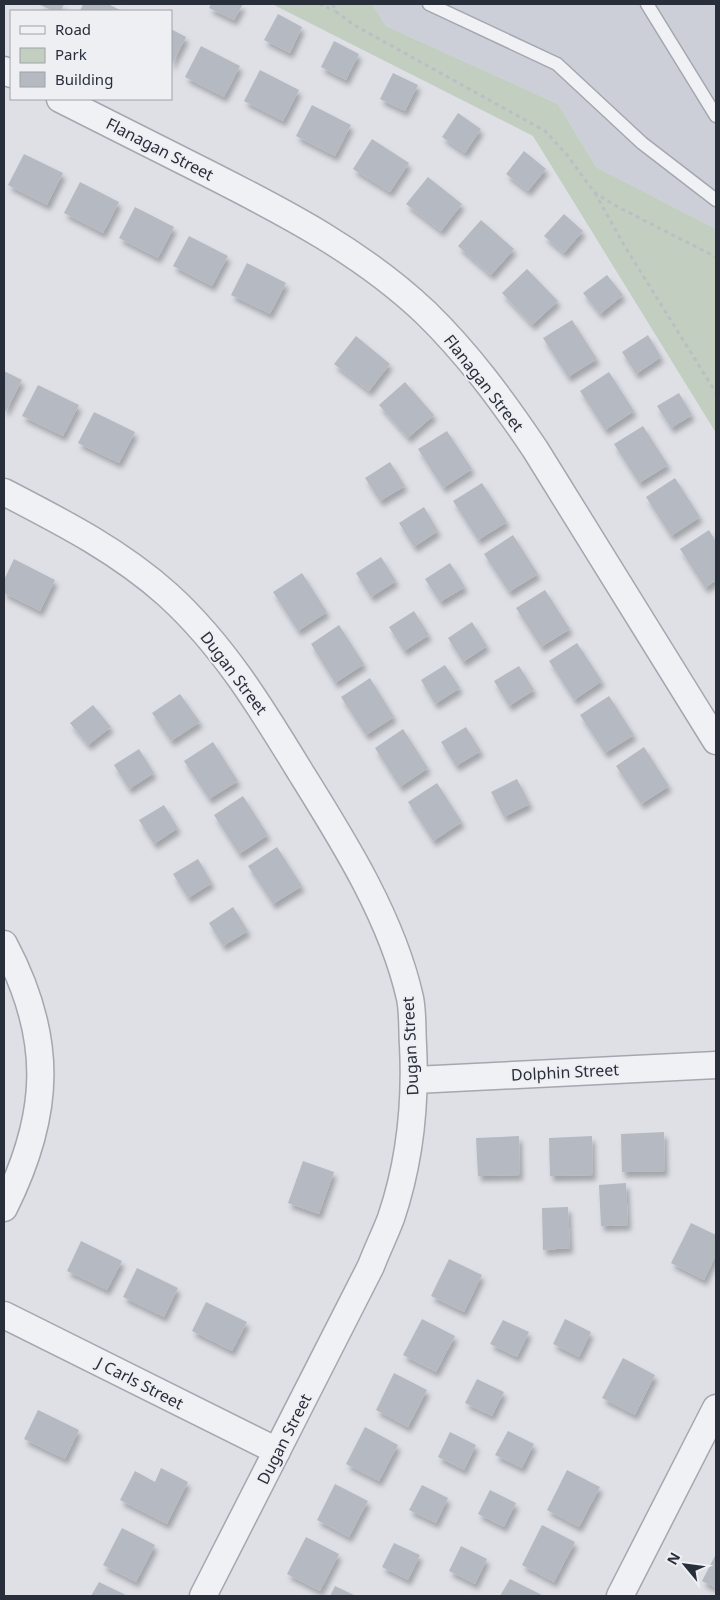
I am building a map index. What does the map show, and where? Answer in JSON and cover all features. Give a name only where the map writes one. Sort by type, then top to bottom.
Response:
[{"type":"street","name":"Flanagan Street","points":[[62,100],[277,208],[317,231],[356,257],[424,312],[455,343],[506,406],[535,449],[716,741]]},
{"type":"street","name":"Dugan Street","points":[[4,492],[90,538],[127,562],[168,596],[202,630],[230,664],[254,696],[316,796],[361,874],[391,938],[410,1000],[415,1080],[408,1148],[402,1180],[390,1220],[371,1266],[204,1596]]},
{"type":"street","points":[[4,944],[14,964],[32,1013],[37,1037],[41,1082],[39,1108],[32,1138],[17,1182],[4,1208]]},
{"type":"street","name":"Dolphin Street","points":[[415,1080],[716,1065]]},
{"type":"street","name":"J Carls Street","points":[[4,1315],[277,1451]]},
{"type":"street","points":[[620,1596],[716,1408]]},
{"type":"lane","points":[[429,4],[557,64],[642,144],[716,200]]},
{"type":"lane","points":[[648,4],[716,116]]},
{"type":"path","points":[[319,4],[335,11],[354,25],[545,131],[568,156],[594,192],[624,245],[716,393]]},
{"type":"path","points":[[333,4],[335,11]]},
{"type":"path","points":[[594,192],[716,257]]},
{"type":"shaded area","points":[[372,4],[716,4],[716,229],[596,167],[558,104],[386,26]]},
{"type":"green space","points":[[272,4],[372,4],[386,26],[558,104],[596,167],[716,229],[716,433],[533,136]]},
{"type":"building","points":[[38,4],[64,4],[61,10],[51,10]]},
{"type":"building","points":[[83,4],[108,4],[120,10],[80,10]]},
{"type":"building","points":[[211,4],[243,4],[234,20],[209,8]]},
{"type":"building","points":[[278,14],[302,27],[290,53],[264,40]]},
{"type":"building","points":[[172,30],[186,37],[172,64]]},
{"type":"building","points":[[334,41],[359,54],[346,80],[321,67]]},
{"type":"building","points":[[201,46],[240,66],[224,97],[185,77]]},
{"type":"building","points":[[260,70],[299,90],[283,121],[244,101]]},
{"type":"building","points":[[393,73],[418,85],[405,111],[380,99]]},
{"type":"building","points":[[312,105],[351,125],[335,156],[296,136]]},
{"type":"building","points":[[458,113],[481,129],[465,153],[442,137]]},
{"type":"building","points":[[372,139],[409,163],[390,192],[353,169]]},
{"type":"building","points":[[524,151],[546,169],[528,191],[506,174]]},
{"type":"building","points":[[24,154],[63,173],[47,205],[8,185]]},
{"type":"building","points":[[428,177],[462,204],[441,231],[406,204]]},
{"type":"building","points":[[80,182],[119,202],[103,233],[64,213]]},
{"type":"building","points":[[135,207],[174,227],[158,258],[119,238]]},
{"type":"building","points":[[564,214],[583,231],[564,253],[544,236]]},
{"type":"building","points":[[481,220],[514,249],[491,275],[458,246]]},
{"type":"building","points":[[189,236],[228,256],[212,286],[173,266]]},
{"type":"building","points":[[247,263],[286,283],[270,314],[231,295]]},
{"type":"building","points":[[527,269],[558,301],[532,325],[502,293]]},
{"type":"building","points":[[607,275],[623,295],[600,314],[583,293]]},
{"type":"building","points":[[572,320],[597,359],[568,377],[543,338]]},
{"type":"building","points":[[648,335],[661,357],[636,374],[622,352]]},
{"type":"building","points":[[356,336],[390,364],[369,391],[334,364]]},
{"type":"building","points":[[4,371],[22,380],[6,411],[4,410]]},
{"type":"building","points":[[609,372],[634,411],[605,430],[580,391]]},
{"type":"building","points":[[405,382],[434,415],[408,438],[379,405]]},
{"type":"building","points":[[38,385],[79,405],[63,436],[22,416]]},
{"type":"building","points":[[679,393],[692,415],[671,428],[657,406]]},
{"type":"building","points":[[94,412],[135,432],[119,463],[78,443]]},
{"type":"building","points":[[643,426],[668,465],[639,483],[614,444]]},
{"type":"building","points":[[447,431],[472,469],[443,488],[418,449]]},
{"type":"building","points":[[390,462],[405,486],[380,501],[365,478]]},
{"type":"building","points":[[675,478],[700,517],[671,536],[646,497]]},
{"type":"building","points":[[482,483],[507,522],[478,540],[453,501]]},
{"type":"building","points":[[424,507],[438,531],[414,547],[399,523]]},
{"type":"building","points":[[709,530],[716,542],[716,580],[705,588],[680,549]]},
{"type":"building","points":[[513,535],[538,574],[509,592],[484,554]]},
{"type":"building","points":[[381,557],[396,581],[371,597],[356,573]]},
{"type":"building","points":[[14,559],[55,580],[40,611],[4,593],[4,580]]},
{"type":"building","points":[[450,563],[465,587],[440,602],[425,579]]},
{"type":"building","points":[[302,573],[327,612],[298,631],[273,592]]},
{"type":"building","points":[[545,590],[570,629],[541,647],[516,608]]},
{"type":"building","points":[[414,611],[429,635],[404,651],[389,627]]},
{"type":"building","points":[[472,622],[487,646],[463,662],[448,638]]},
{"type":"building","points":[[339,625],[364,664],[335,683],[311,644]]},
{"type":"building","points":[[577,643],[602,681],[574,700],[549,661]]},
{"type":"building","points":[[445,665],[460,688],[435,704],[421,680]]},
{"type":"building","points":[[519,666],[534,690],[509,706],[494,681]]},
{"type":"building","points":[[370,678],[394,717],[366,735],[341,697]]},
{"type":"building","points":[[180,694],[200,722],[171,741],[152,713]]},
{"type":"building","points":[[609,696],[634,735],[605,753],[580,715]]},
{"type":"building","points":[[93,705],[111,727],[88,745],[70,723]]},
{"type":"building","points":[[466,727],[481,751],[456,766],[441,742]]},
{"type":"building","points":[[403,729],[428,768],[400,787],[375,748]]},
{"type":"building","points":[[213,742],[238,781],[209,799],[184,761]]},
{"type":"building","points":[[644,747],[669,786],[641,804],[616,766]]},
{"type":"building","points":[[139,749],[154,773],[129,789],[114,765]]},
{"type":"building","points":[[517,779],[530,804],[504,817],[491,792]]},
{"type":"building","points":[[437,783],[462,822],[433,841],[408,802]]},
{"type":"building","points":[[243,796],[268,835],[239,854],[214,815]]},
{"type":"building","points":[[164,805],[178,828],[154,844],[139,820]]},
{"type":"building","points":[[277,847],[302,886],[273,904],[248,866]]},
{"type":"building","points":[[198,859],[212,883],[188,898],[173,874]]},
{"type":"building","points":[[233,907],[248,931],[223,946],[209,923]]},
{"type":"building","points":[[664,1132],[665,1171],[622,1172],[621,1134]]},
{"type":"building","points":[[519,1136],[520,1175],[478,1176],[476,1138]]},
{"type":"building","points":[[592,1136],[593,1175],[550,1176],[549,1138]]},
{"type":"building","points":[[303,1161],[334,1172],[319,1214],[288,1203]]},
{"type":"building","points":[[626,1183],[628,1225],[601,1226],[599,1185]]},
{"type":"building","points":[[568,1207],[570,1248],[543,1250],[542,1208]]},
{"type":"building","points":[[691,1223],[716,1235],[716,1255],[704,1280],[671,1263]]},
{"type":"building","points":[[81,1241],[122,1261],[107,1290],[67,1271]]},
{"type":"building","points":[[449,1259],[482,1275],[464,1312],[431,1296]]},
{"type":"building","points":[[137,1268],[178,1288],[164,1317],[123,1297]]},
{"type":"building","points":[[206,1302],[247,1322],[232,1351],[192,1331]]},
{"type":"building","points":[[422,1319],[455,1336],[436,1372],[403,1355]]},
{"type":"building","points":[[565,1319],[591,1332],[579,1357],[553,1344]]},
{"type":"building","points":[[503,1320],[529,1332],[517,1357],[490,1344]]},
{"type":"building","points":[[623,1358],[655,1375],[635,1415],[602,1398]]},
{"type":"building","points":[[394,1373],[427,1390],[408,1427],[376,1410]]},
{"type":"building","points":[[477,1379],[504,1392],[492,1416],[465,1403]]},
{"type":"building","points":[[38,1410],[79,1430],[65,1459],[24,1439]]},
{"type":"building","points":[[365,1427],[398,1445],[379,1481],[346,1464]]},
{"type":"building","points":[[508,1431],[534,1444],[522,1468],[495,1455]]},
{"type":"building","points":[[450,1432],[476,1445],[464,1470],[438,1457]]},
{"type":"building","points":[[161,1468],[188,1482],[167,1524],[120,1500],[135,1471],[155,1482]]},
{"type":"building","points":[[567,1470],[600,1487],[579,1527],[547,1510]]},
{"type":"building","points":[[335,1484],[368,1501],[349,1537],[317,1520]]},
{"type":"building","points":[[422,1485],[448,1498],[436,1523],[409,1510]]},
{"type":"building","points":[[490,1490],[516,1503],[504,1527],[478,1514]]},
{"type":"building","points":[[542,1525],[575,1542],[554,1582],[522,1565]]},
{"type":"building","points":[[122,1528],[155,1545],[136,1582],[103,1565]]},
{"type":"building","points":[[306,1537],[339,1554],[320,1591],[287,1574]]},
{"type":"building","points":[[394,1543],[420,1555],[408,1580],[382,1567]]},
{"type":"building","points":[[461,1546],[487,1559],[475,1584],[449,1571]]},
{"type":"building","points":[[716,1554],[716,1588],[702,1581]]},
{"type":"building","points":[[510,1579],[544,1596],[500,1596]]},
{"type":"building","points":[[99,1582],[128,1596],[91,1596]]},
{"type":"building","points":[[335,1586],[356,1596],[330,1596]]}]
